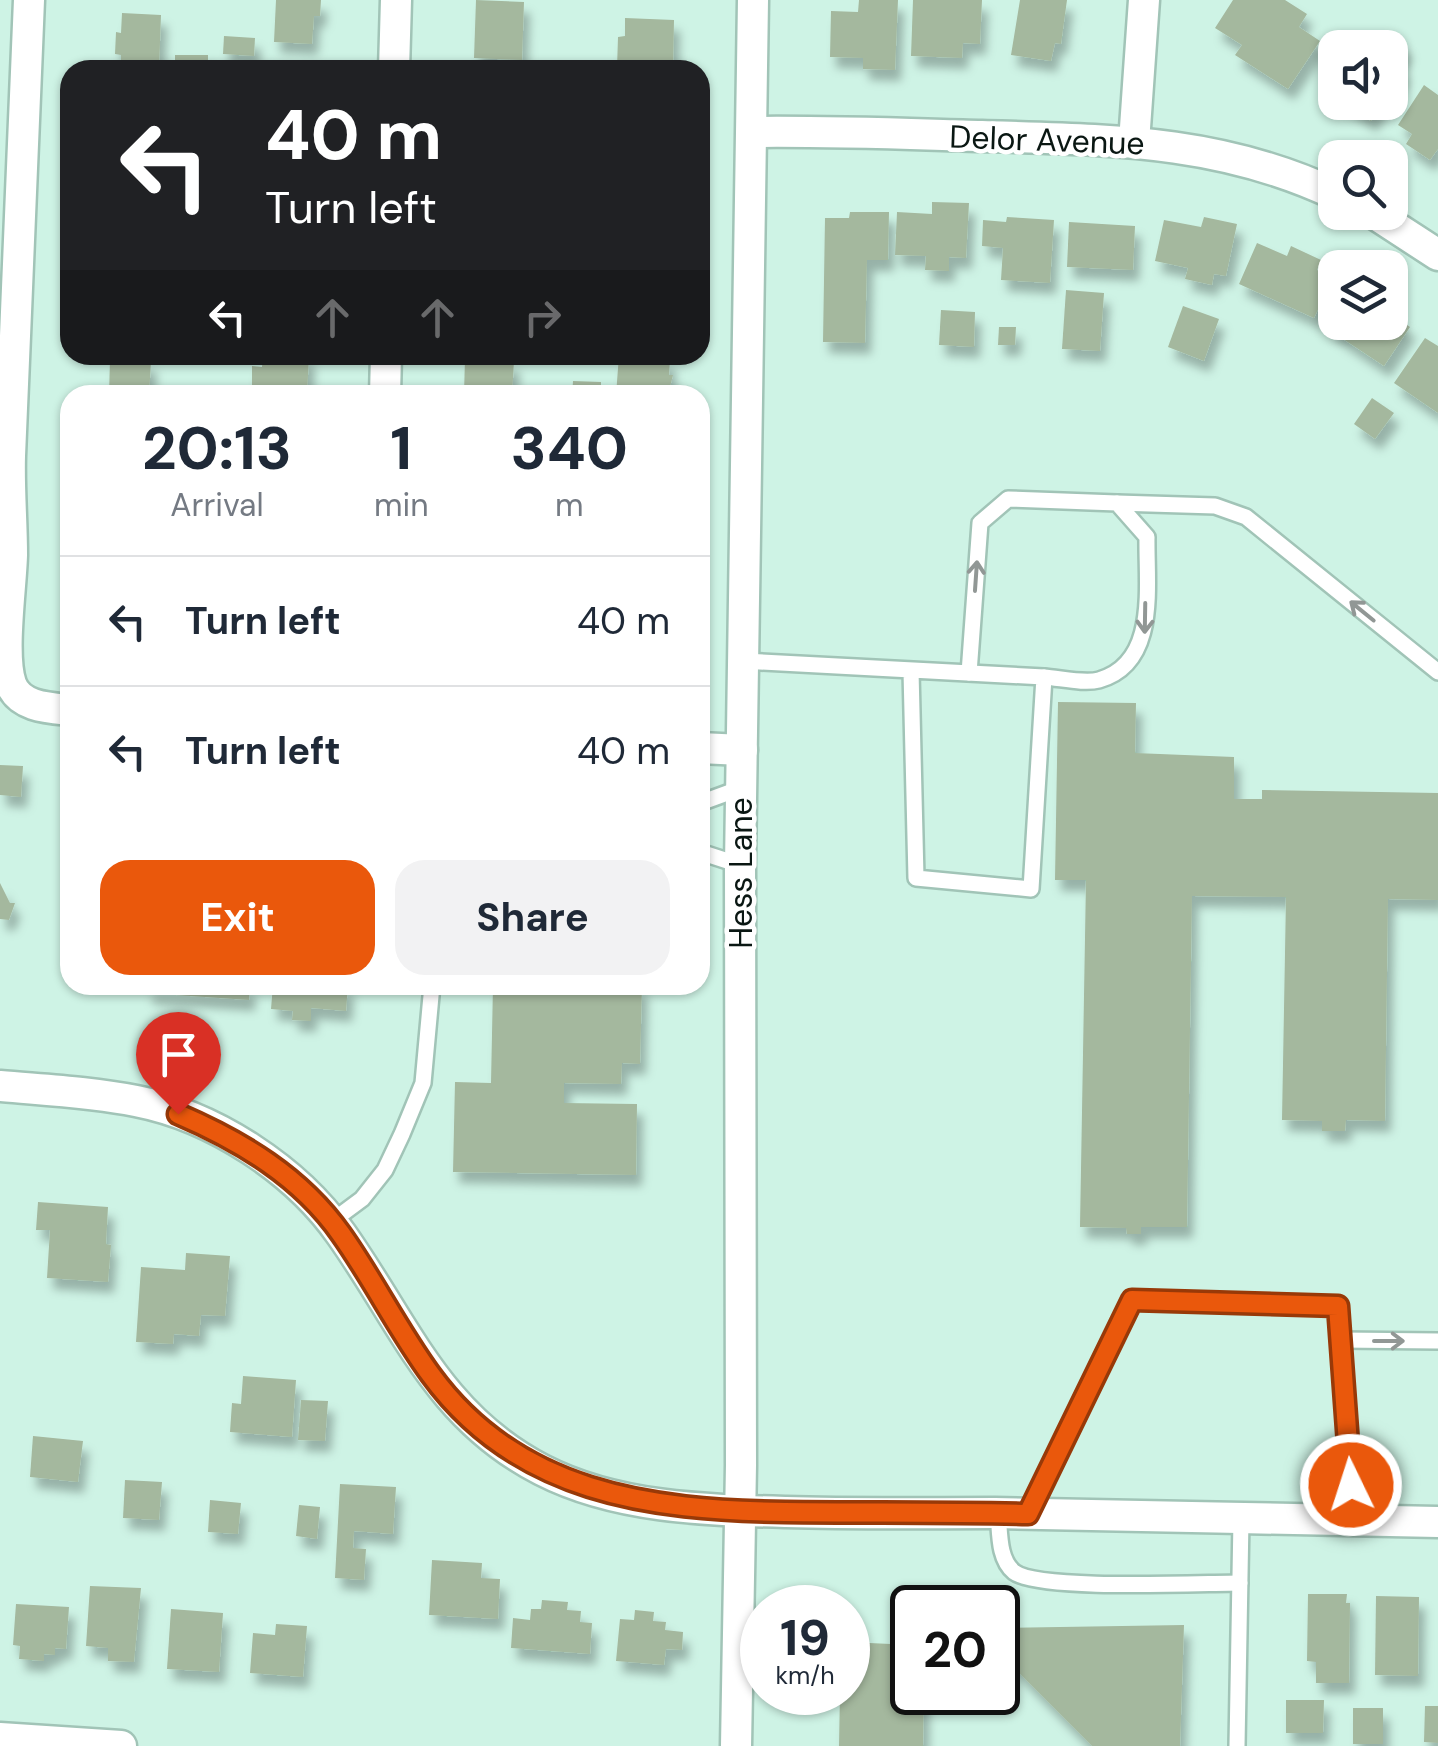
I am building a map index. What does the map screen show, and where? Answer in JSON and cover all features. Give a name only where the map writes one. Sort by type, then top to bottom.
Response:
[{"type":"street","points":[[29,0],[10,460],[8,665],[18,697],[60,708]]},
{"type":"street","points":[[394,60],[396,0]]},
{"type":"street","name":"Hess Lane","points":[[736,1746],[740,865],[753,0]]},
{"type":"street","points":[[1134,142],[1144,0]]},
{"type":"street","name":"Delor Avenue","points":[[752,132],[1134,142],[1230,156],[1318,186]]},
{"type":"street","points":[[1400,230],[1438,255]]},
{"type":"street","points":[[710,748],[742,750]]},
{"type":"street","points":[[0,1086],[140,1102],[215,1130],[273,1165],[308,1194],[331,1222],[432,1377],[483,1429],[518,1456],[570,1482],[619,1497],[740,1512],[1438,1522]]},
{"type":"street","points":[[0,1738],[120,1746]]},
{"type":"lane","points":[[969,673],[980,524],[1008,499],[1215,506],[1246,517],[1438,672]]},
{"type":"lane","points":[[744,661],[1098,680],[1129,663],[1144,636],[1147,536],[1117,503]]},
{"type":"lane","points":[[912,671],[916,878],[1031,889],[1044,677]]},
{"type":"lane","points":[[710,799],[741,788]]},
{"type":"lane","points":[[710,855],[740,865]]},
{"type":"lane","points":[[331,1222],[362,1199],[385,1170],[402,1134],[423,1083],[431,995]]},
{"type":"lane","points":[[1240,1583],[1054,1582],[1016,1574],[1003,1558],[1013,1514],[1132,1300],[1338,1306],[1354,1521]]},
{"type":"lane","points":[[1340,1340],[1438,1341]]},
{"type":"lane","points":[[1237,1746],[1240,1518]]},
{"type":"building","points":[[276,0],[321,0],[320,16],[314,16],[312,44],[274,42]]},
{"type":"building","points":[[476,0],[524,2],[522,60],[474,58]]},
{"type":"building","points":[[859,0],[898,0],[895,70],[863,69],[863,58],[830,57],[831,11],[858,12]]},
{"type":"building","points":[[913,0],[982,0],[980,44],[963,43],[962,58],[911,56]]},
{"type":"building","points":[[1020,0],[1067,0],[1061,44],[1055,43],[1051,61],[1011,55]]},
{"type":"building","points":[[1233,0],[1285,0],[1307,14],[1299,27],[1318,40],[1318,44],[1288,89],[1235,55],[1242,45],[1215,28]]},
{"type":"building","points":[[122,13],[161,15],[159,60],[121,60],[121,55],[115,54],[116,32],[121,33]]},
{"type":"building","points":[[625,18],[674,20],[673,60],[617,60],[618,37],[625,36]]},
{"type":"building","points":[[224,36],[255,38],[254,56],[223,54]]},
{"type":"building","points":[[175,55],[208,55],[208,60],[175,60]]},
{"type":"building","points":[[1424,85],[1438,95],[1438,149],[1430,160],[1408,145],[1412,134],[1398,125],[1401,120],[1408,120],[1408,110]]},
{"type":"building","points":[[932,202],[969,203],[966,258],[949,257],[949,271],[925,270],[926,256],[895,255],[897,212],[932,214]]},
{"type":"building","points":[[850,212],[889,212],[888,260],[867,260],[865,343],[823,342],[825,218],[849,218]]},
{"type":"building","points":[[1007,217],[1054,220],[1050,283],[1001,280],[1003,248],[982,246],[983,220],[1006,222]]},
{"type":"building","points":[[1204,217],[1237,224],[1226,276],[1214,274],[1212,285],[1185,279],[1188,268],[1155,261],[1164,220],[1201,227]]},
{"type":"building","points":[[1069,222],[1135,226],[1133,270],[1067,267]]},
{"type":"building","points":[[1257,243],[1287,256],[1291,246],[1318,259],[1318,309],[1314,318],[1239,284]]},
{"type":"building","points":[[1066,290],[1104,293],[1100,351],[1062,349]]},
{"type":"building","points":[[1183,306],[1219,319],[1204,361],[1168,347]]},
{"type":"building","points":[[941,310],[975,312],[974,347],[939,345]]},
{"type":"building","points":[[999,327],[1016,327],[1015,345],[998,345]]},
{"type":"building","points":[[1425,338],[1438,346],[1438,413],[1394,383]]},
{"type":"building","points":[[1345,340],[1401,340],[1384,366]]},
{"type":"building","points":[[110,365],[151,365],[150,385],[109,385]]},
{"type":"building","points":[[308,365],[308,385],[252,385],[252,366]]},
{"type":"building","points":[[465,365],[514,365],[513,385],[464,385]]},
{"type":"building","points":[[618,365],[670,365],[669,375],[673,375],[670,385],[617,385]]},
{"type":"building","points":[[573,381],[601,382],[601,385],[573,385]]},
{"type":"building","points":[[1372,398],[1394,413],[1375,439],[1354,424]]},
{"type":"building","points":[[1058,702],[1136,703],[1135,753],[1234,757],[1234,799],[1262,799],[1262,790],[1438,793],[1438,900],[1388,899],[1385,1121],[1346,1120],[1345,1131],[1322,1131],[1322,1121],[1282,1120],[1286,897],[1192,896],[1187,1227],[1141,1227],[1141,1234],[1127,1234],[1126,1228],[1080,1227],[1086,880],[1055,880]]},
{"type":"building","points":[[0,765],[23,766],[21,797],[0,795]]},
{"type":"building","points":[[0,883],[10,903],[15,903],[9,920],[0,919]]},
{"type":"building","points":[[175,995],[249,995],[249,1000]]},
{"type":"building","points":[[272,995],[347,995],[346,1011],[311,1008],[311,1021],[292,1020],[293,1011],[271,1009]]},
{"type":"building","points":[[493,995],[642,995],[640,1064],[622,1063],[621,1084],[564,1083],[564,1103],[637,1104],[636,1175],[453,1172],[455,1082],[491,1083]]},
{"type":"building","points":[[38,1202],[108,1207],[108,1282],[47,1278],[50,1230],[36,1230]]},
{"type":"building","points":[[186,1253],[230,1256],[225,1316],[201,1315],[199,1336],[174,1334],[173,1344],[136,1342],[141,1267],[185,1270]]},
{"type":"building","points":[[243,1376],[296,1380],[292,1437],[230,1432],[232,1403],[241,1404]]},
{"type":"building","points":[[301,1400],[328,1401],[325,1441],[298,1440]]},
{"type":"building","points":[[33,1436],[83,1441],[78,1482],[30,1477]]},
{"type":"building","points":[[125,1480],[162,1482],[159,1520],[123,1518]]},
{"type":"building","points":[[340,1484],[396,1487],[393,1534],[354,1531],[353,1548],[366,1549],[364,1580],[335,1578]]},
{"type":"building","points":[[210,1500],[241,1503],[238,1534],[208,1532]]},
{"type":"building","points":[[299,1505],[320,1507],[317,1539],[296,1536]]},
{"type":"building","points":[[432,1560],[482,1563],[481,1578],[500,1579],[498,1619],[429,1615]]},
{"type":"building","points":[[90,1586],[141,1588],[134,1662],[108,1661],[108,1648],[86,1646]]},
{"type":"building","points":[[1308,1594],[1347,1594],[1349,1683],[1316,1683],[1316,1662],[1307,1661]]},
{"type":"building","points":[[1376,1596],[1419,1597],[1418,1676],[1375,1675]]},
{"type":"building","points":[[542,1600],[568,1602],[567,1610],[581,1611],[580,1622],[592,1623],[590,1654],[511,1648],[513,1618],[530,1620],[531,1609],[541,1609]]},
{"type":"building","points":[[16,1604],[69,1607],[66,1649],[55,1648],[55,1655],[44,1654],[44,1661],[19,1659],[20,1646],[13,1645]]},
{"type":"building","points":[[171,1609],[223,1613],[219,1672],[167,1669]]},
{"type":"building","points":[[635,1610],[654,1612],[653,1621],[666,1622],[665,1630],[683,1632],[682,1650],[666,1649],[664,1665],[616,1661],[620,1619],[634,1620]]},
{"type":"building","points":[[276,1624],[307,1626],[303,1677],[250,1673],[253,1633],[275,1635]]},
{"type":"building","points":[[1184,1625],[1180,1746],[1092,1746],[1020,1674],[1020,1628]]},
{"type":"building","points":[[870,1643],[890,1644],[890,1715],[924,1715],[923,1746],[839,1746],[840,1715],[870,1715]]},
{"type":"building","points":[[1286,1700],[1324,1700],[1323,1733],[1286,1733]]},
{"type":"building","points":[[1425,1706],[1438,1706],[1438,1743],[1424,1742]]},
{"type":"building","points":[[1353,1708],[1383,1708],[1383,1744],[1353,1744]]},
{"type":"route","points":[[178,1114],[215,1130],[273,1165],[308,1194],[341,1234],[450,1399],[518,1456],[570,1482],[640,1501],[740,1512],[1028,1514],[1132,1300],[1338,1306],[1351,1485]]}]
